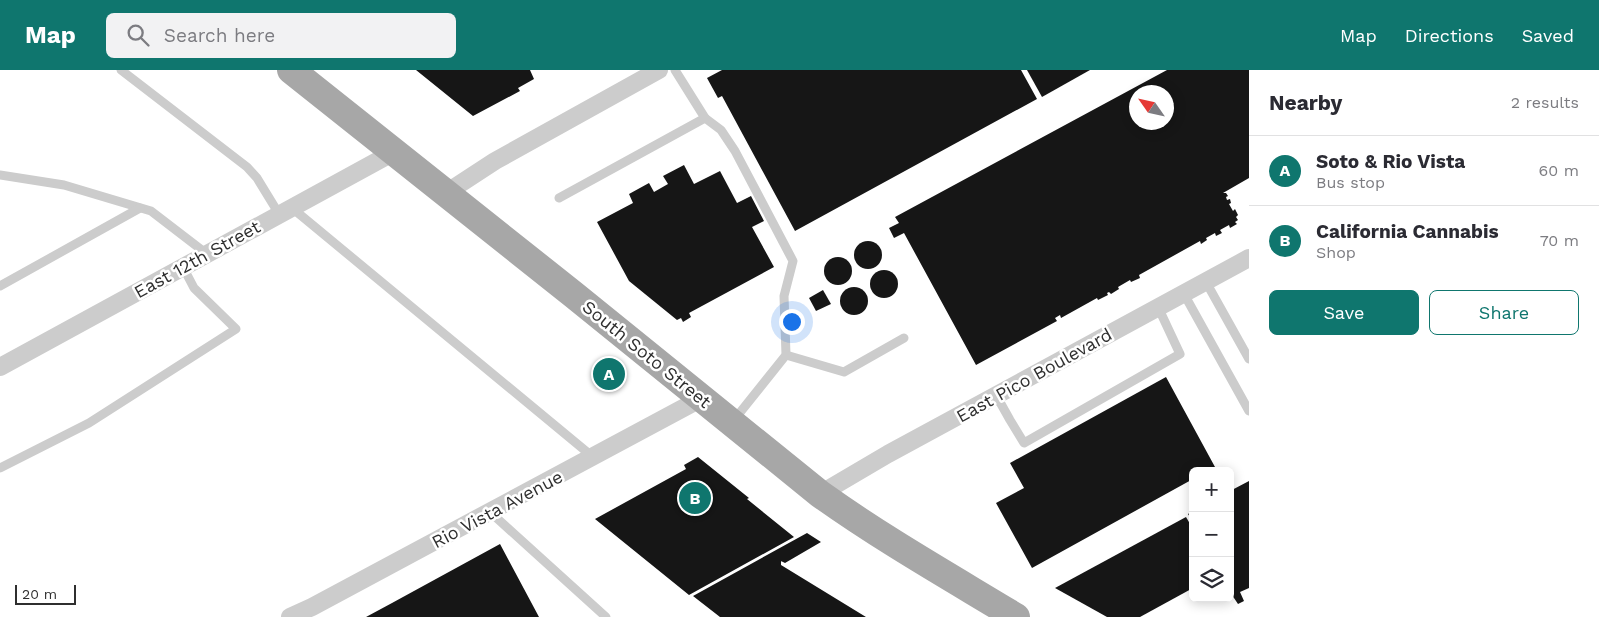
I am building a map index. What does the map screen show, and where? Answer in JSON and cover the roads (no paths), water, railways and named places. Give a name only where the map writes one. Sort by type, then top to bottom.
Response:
[{"type":"main road","name":"South Soto Street","points":[[292,70],[820,494],[846,513],[908,552],[1016,617]]},
{"type":"street","points":[[446,193],[495,161],[659,70]]},
{"type":"street","name":"East 12th Street","points":[[0,367],[394,152]]},
{"type":"street","name":"East Pico Boulevard","points":[[820,494],[1249,258]]},
{"type":"street","name":"Rio Vista Avenue","points":[[290,617],[702,398]]},
{"type":"lane","points":[[121,70],[246,167],[286,211],[593,457]]},
{"type":"lane","points":[[675,70],[705,118],[721,130],[735,151],[793,262],[784,296],[786,355],[732,423]]},
{"type":"lane","points":[[559,198],[705,118]]},
{"type":"lane","points":[[0,175],[64,185],[151,211],[207,254]]},
{"type":"lane","points":[[0,286],[140,208]]},
{"type":"lane","points":[[0,468],[89,423],[236,329],[194,288],[183,267]]},
{"type":"lane","points":[[1206,282],[1249,359]]},
{"type":"lane","points":[[1184,294],[1249,411]]},
{"type":"lane","points":[[996,396],[1024,443],[1180,354],[1158,308]]},
{"type":"lane","points":[[786,355],[844,372],[904,338]]},
{"type":"lane","points":[[490,512],[606,617]]},
{"type":"place","name":"Soto & Rio Vista","points":[[609,374]]},
{"type":"place","name":"California Cannabis","points":[[695,498]]}]
